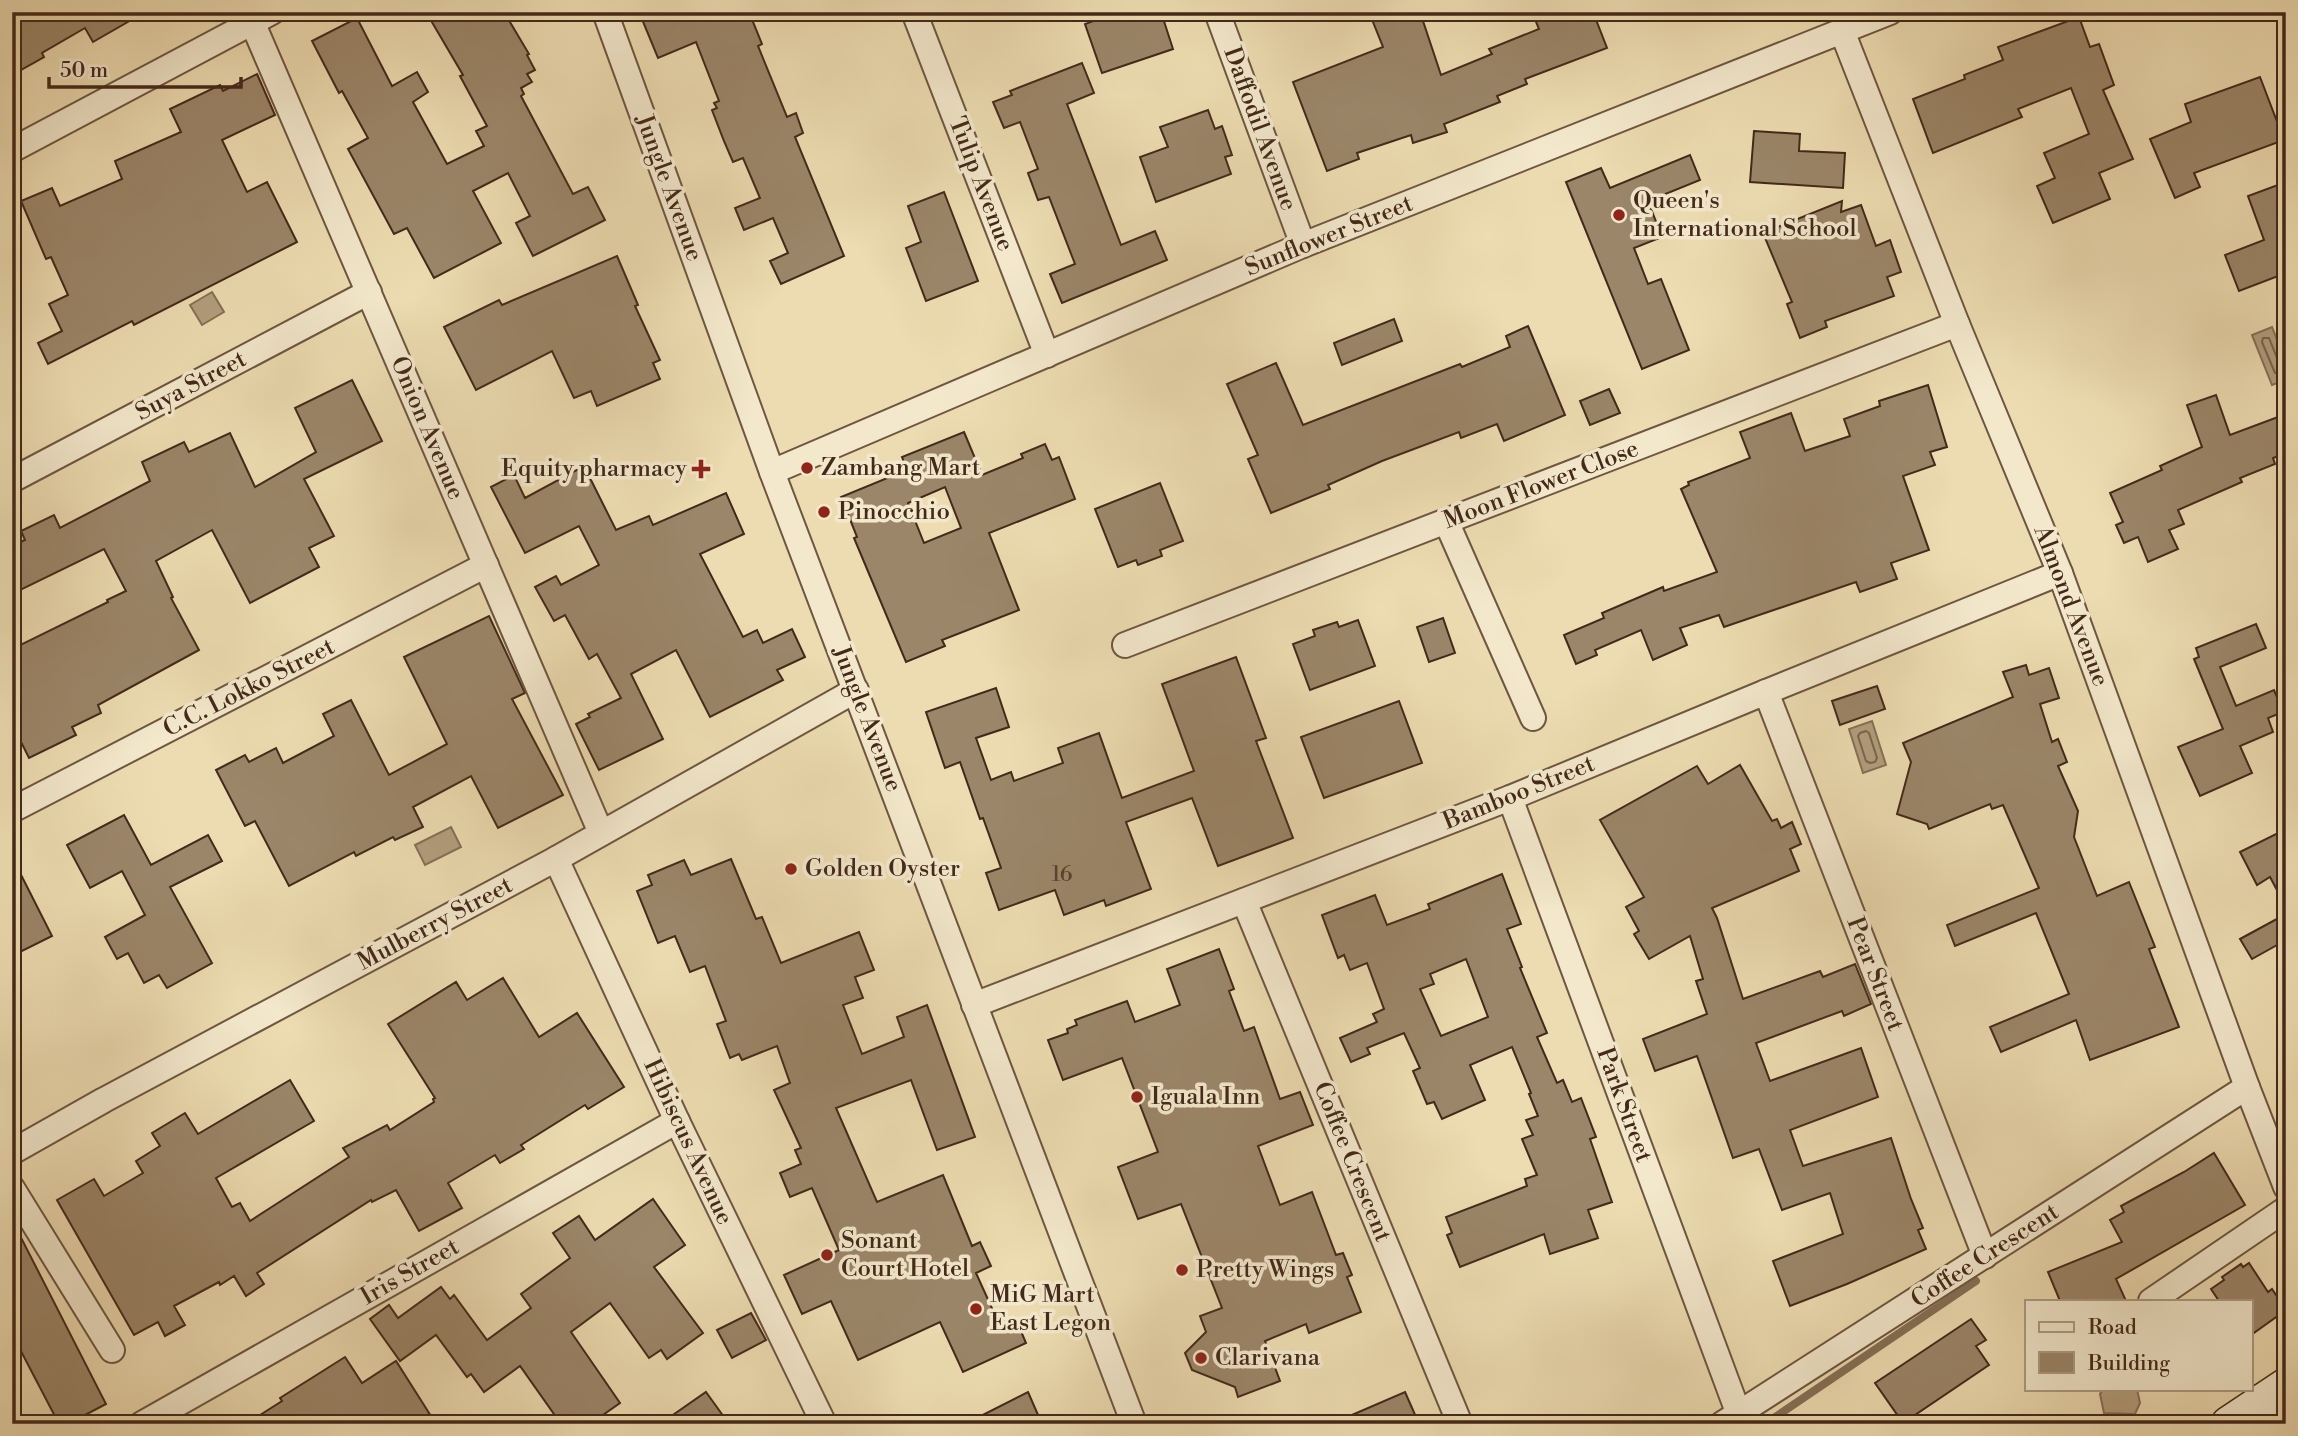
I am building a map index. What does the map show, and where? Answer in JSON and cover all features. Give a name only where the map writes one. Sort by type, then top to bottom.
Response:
[{"type":"main road","points":[[2229,1424],[2286,1386]]},
{"type":"street","name":"Jungle Avenue","points":[[605,12],[772,472],[1134,1424]]},
{"type":"street","name":"Tulip Avenue","points":[[914,12],[1047,355]]},
{"type":"street","name":"Daffodil Avenue","points":[[1217,12],[1303,245]]},
{"type":"street","name":"Sunflower Street","points":[[772,472],[1303,245],[1890,12]]},
{"type":"street","points":[[12,150],[262,18]]},
{"type":"street","name":"Onion Avenue","points":[[262,18],[369,292],[601,833]]},
{"type":"street","name":"Almond Avenue","points":[[1842,31],[1957,324],[2060,573],[2286,1187]]},
{"type":"street","name":"Suya Street","points":[[12,480],[369,292]]},
{"type":"street","name":"Moon Flower Close","points":[[1125,645],[1957,324]]},
{"type":"street","points":[[1446,521],[1533,718]]},
{"type":"street","name":"C.C. Lokko Street","points":[[12,810],[486,565]]},
{"type":"street","name":"Bamboo Street","points":[[974,1005],[1510,798],[2060,573]]},
{"type":"street","name":"Mulberry Street","points":[[12,1152],[104,1100],[556,859],[856,690]]},
{"type":"street","name":"Pear Street","points":[[1766,692],[1985,1256]]},
{"type":"street","name":"Park Street","points":[[1510,798],[1730,1418]]},
{"type":"street","name":"Hibiscus Avenue","points":[[556,859],[677,1121],[824,1424]]},
{"type":"street","name":"Coffee Crescent","points":[[1244,901],[1460,1424]]},
{"type":"street","name":"Coffee Crescent","points":[[1730,1418],[2247,1087]]},
{"type":"street","name":"Iris Street","points":[[142,1424],[677,1121]]},
{"type":"street","points":[[12,1188],[112,1350]]},
{"type":"street","points":[[2152,1300],[2286,1209]]},
{"type":"water","points":[[212,292],[224,312],[202,325],[190,305]]},
{"type":"water","points":[[2272,327],[2286,362],[2286,380],[2272,385],[2252,335]]},
{"type":"water","points":[[1872,721],[1886,765],[1863,773],[1849,729]]},
{"type":"water","points":[[451,827],[461,847],[425,865],[415,845]]},
{"type":"water","points":[[2102,1390],[2137,1390],[2140,1403],[2135,1414],[2104,1413],[2100,1394]]},
{"type":"building","points":[[12,12],[145,12],[93,42],[85,28],[42,53],[44,57],[12,75]]},
{"type":"building","points":[[426,12],[504,12],[529,54],[527,55],[535,70],[527,74],[532,82],[521,88],[524,94],[521,96],[573,194],[588,187],[605,220],[533,256],[516,223],[530,216],[508,173],[473,191],[501,243],[434,278],[407,228],[394,234],[348,149],[368,138],[342,91],[339,93],[312,41],[357,18],[392,86],[417,72],[428,92],[413,102],[447,164],[484,146],[476,131],[487,126],[460,76],[463,75]]},
{"type":"building","points":[[639,12],[749,12],[762,44],[758,46],[787,117],[796,113],[803,133],[795,137],[844,256],[781,284],[770,261],[788,253],[773,218],[744,230],[735,208],[760,198],[743,158],[733,162],[724,141],[712,110],[717,108],[714,103],[719,101],[696,42],[658,58]]},
{"type":"building","points":[[1118,12],[1161,12],[1173,49],[1102,73],[1085,24]]},
{"type":"building","points":[[1369,12],[1420,12],[1441,75],[1492,54],[1489,49],[1539,29],[1532,12],[1593,12],[1607,48],[1525,79],[1527,84],[1497,96],[1500,102],[1444,124],[1447,132],[1413,143],[1411,135],[1357,153],[1359,159],[1327,171],[1293,82],[1383,47]]},
{"type":"building","points":[[2079,17],[2090,47],[2099,44],[2114,85],[2103,90],[2133,159],[2099,173],[2110,199],[2053,223],[2037,186],[2055,178],[2044,153],[2089,134],[2071,88],[2018,109],[2022,117],[1933,153],[1913,99],[1965,79],[1964,75],[2003,60],[1998,47]]},
{"type":"building","points":[[1082,63],[1094,93],[1067,104],[1121,245],[1155,231],[1167,260],[1062,303],[1050,274],[1075,264],[1049,197],[1038,200],[1028,173],[1038,169],[1020,122],[1004,128],[993,102],[1012,95],[1010,91]]},
{"type":"building","points":[[257,74],[275,115],[222,140],[247,192],[267,182],[297,242],[134,325],[132,321],[48,364],[38,343],[62,331],[49,304],[68,295],[51,257],[46,259],[21,201],[52,188],[60,206],[122,179],[115,161],[181,132],[170,109],[220,85],[223,91]]},
{"type":"building","points":[[2260,77],[2284,140],[2194,173],[2200,187],[2175,198],[2150,139],[2191,122],[2185,104]]},
{"type":"building","points":[[1208,110],[1215,129],[1222,126],[1232,155],[1225,157],[1231,174],[1156,202],[1140,157],[1168,147],[1160,127]]},
{"type":"building","points":[[1754,131],[1800,134],[1799,151],[1845,153],[1843,188],[1750,182]]},
{"type":"building","points":[[1690,155],[1700,180],[1648,201],[1662,237],[1634,248],[1648,284],[1661,279],[1689,350],[1642,369],[1566,182],[1601,168],[1610,188]]},
{"type":"building","points":[[2286,182],[2286,291],[2278,276],[2239,291],[2225,255],[2264,240],[2248,196]]},
{"type":"building","points":[[944,192],[978,281],[926,301],[906,248],[921,242],[908,206]]},
{"type":"building","points":[[1842,201],[1841,212],[1861,205],[1876,246],[1890,240],[1901,272],[1887,277],[1894,296],[1825,321],[1827,327],[1800,338],[1787,304],[1792,302],[1763,233]]},
{"type":"building","points":[[617,256],[638,305],[635,306],[660,360],[653,363],[660,379],[597,406],[591,391],[574,398],[552,351],[476,390],[444,327],[499,300],[502,305]]},
{"type":"building","points":[[1394,319],[1402,341],[1342,365],[1334,343]]},
{"type":"building","points":[[1528,326],[1565,415],[1504,441],[1497,424],[1461,438],[1459,432],[1382,461],[1328,485],[1330,489],[1271,513],[1248,459],[1258,455],[1227,384],[1276,363],[1303,425],[1510,347],[1506,336]]},
{"type":"building","points":[[352,380],[382,441],[304,479],[334,536],[309,548],[319,567],[250,603],[212,530],[156,561],[173,597],[171,598],[199,650],[98,705],[101,713],[72,727],[76,735],[29,758],[12,724],[12,649],[126,591],[104,549],[12,594],[12,546],[25,540],[21,531],[54,515],[60,528],[150,481],[142,462],[184,442],[189,452],[230,433],[255,487],[316,452],[295,408]]},
{"type":"building","points":[[1928,385],[1947,447],[1930,452],[1935,465],[1903,476],[1929,550],[1891,563],[1897,579],[1860,592],[1856,582],[1724,627],[1719,615],[1680,628],[1687,645],[1653,660],[1641,630],[1595,650],[1597,655],[1576,664],[1564,635],[1604,618],[1602,613],[1663,587],[1664,591],[1717,572],[1681,489],[1689,485],[1688,482],[1750,458],[1740,432],[1791,413],[1805,451],[1850,436],[1844,419],[1880,406],[1879,401]]},
{"type":"building","points":[[1609,389],[1620,413],[1590,425],[1580,401]]},
{"type":"building","points":[[2216,395],[2230,435],[2286,414],[2286,453],[2273,458],[2275,464],[2240,478],[2242,482],[2178,510],[2184,524],[2169,530],[2178,549],[2148,562],[2138,537],[2124,543],[2116,525],[2123,522],[2110,493],[2162,470],[2160,466],[2202,447],[2187,405]]},
{"type":"building","points":[[964,432],[982,475],[1023,458],[1021,454],[1045,444],[1052,460],[1059,457],[1075,499],[989,533],[1019,610],[942,640],[945,646],[906,662],[854,538],[857,537],[841,497],[907,470],[902,457]],"holes":[[[945,487],[961,528],[924,543],[908,503]]]},
{"type":"building","points":[[584,466],[616,530],[649,516],[653,525],[726,493],[744,534],[700,554],[743,637],[757,630],[763,643],[792,629],[805,657],[777,670],[783,680],[710,717],[676,650],[631,674],[663,739],[599,770],[576,724],[590,717],[588,714],[621,698],[597,654],[589,659],[565,615],[554,621],[535,587],[556,576],[561,585],[599,565],[579,526],[525,553],[491,487],[514,475],[525,498]]},
{"type":"building","points":[[1160,483],[1183,541],[1160,550],[1162,556],[1138,565],[1136,560],[1118,567],[1095,509]]},
{"type":"building","points":[[489,616],[525,693],[512,699],[563,795],[498,828],[471,776],[413,807],[423,827],[395,840],[393,837],[356,856],[354,852],[289,886],[255,821],[245,826],[216,770],[245,755],[249,762],[276,748],[283,763],[334,736],[323,714],[351,700],[389,775],[447,744],[404,657]]},
{"type":"building","points":[[1443,618],[1455,653],[1429,662],[1417,627]]},
{"type":"building","points":[[1358,620],[1375,666],[1310,690],[1293,644],[1315,636],[1313,630],[1337,622],[1339,627]]},
{"type":"building","points":[[2256,624],[2266,648],[2220,667],[2236,706],[2274,690],[2283,712],[2268,718],[2273,732],[2240,746],[2252,773],[2200,796],[2178,747],[2223,729],[2194,659],[2199,657],[2196,648]]},
{"type":"building","points":[[1236,657],[1266,738],[1256,741],[1293,838],[1218,866],[1192,798],[1126,822],[1151,889],[1106,906],[1104,900],[1064,915],[1055,890],[999,910],[986,873],[1001,868],[983,818],[980,819],[960,762],[945,768],[926,712],[996,688],[1009,727],[976,738],[991,780],[1011,772],[1014,781],[1063,763],[1058,748],[1099,733],[1122,798],[1194,771],[1162,684]]},
{"type":"building","points":[[2026,665],[2029,675],[2049,668],[2059,698],[2040,704],[2052,742],[2058,739],[2067,762],[2058,766],[2078,811],[2074,837],[2097,896],[2129,882],[2155,947],[2149,949],[2179,1027],[2090,1060],[2076,1020],[2001,1052],[1990,1027],[2069,994],[2036,913],[1955,946],[1947,925],[2039,888],[2003,805],[1992,809],[1990,804],[1929,829],[1927,824],[1897,814],[1911,762],[1903,743],[2013,697],[2003,672]]},
{"type":"building","points":[[1877,686],[1885,709],[1840,725],[1832,701]]},
{"type":"building","points":[[1399,701],[1422,763],[1324,798],[1301,737]]},
{"type":"building","points":[[1740,765],[1772,821],[1777,819],[1781,828],[1792,822],[1801,844],[1790,849],[1799,871],[1712,908],[1743,999],[1820,971],[1823,977],[1855,964],[1871,1004],[1844,1016],[1842,1011],[1756,1043],[1770,1081],[1861,1048],[1878,1097],[1790,1130],[1803,1166],[1891,1138],[1923,1228],[1918,1230],[1926,1249],[1790,1306],[1773,1261],[1843,1234],[1830,1193],[1782,1210],[1759,1149],[1733,1158],[1697,1056],[1655,1071],[1643,1039],[1707,1014],[1696,981],[1703,979],[1690,936],[1649,959],[1634,934],[1639,931],[1626,907],[1644,897],[1600,820],[1697,766],[1708,784]]},
{"type":"building","points":[[124,815],[151,865],[208,835],[222,861],[170,887],[212,963],[167,988],[159,975],[144,983],[128,953],[117,959],[105,937],[145,915],[122,871],[90,888],[67,845]]},
{"type":"building","points":[[2286,829],[2286,907],[2270,877],[2257,885],[2240,852]]},
{"type":"building","points":[[12,857],[52,936],[12,956]]},
{"type":"building","points":[[731,859],[756,919],[762,917],[781,963],[859,932],[874,970],[855,977],[863,998],[843,1005],[862,1054],[904,1037],[897,1017],[927,1005],[975,1137],[937,1150],[911,1080],[836,1108],[877,1202],[943,1175],[972,1246],[980,1242],[991,1266],[976,1273],[999,1324],[1015,1317],[1026,1343],[963,1372],[940,1322],[858,1360],[831,1301],[802,1314],[784,1275],[839,1250],[812,1188],[790,1197],[780,1173],[801,1164],[795,1150],[801,1148],[774,1090],[790,1083],[777,1046],[742,1060],[739,1054],[730,1058],[717,1024],[726,1021],[705,966],[690,972],[675,936],[658,943],[637,891],[652,885],[648,875],[684,860],[691,875]]},
{"type":"building","points":[[1502,874],[1521,924],[1507,929],[1547,1033],[1537,1037],[1557,1083],[1563,1080],[1572,1102],[1581,1098],[1596,1137],[1590,1139],[1612,1202],[1588,1210],[1598,1238],[1550,1254],[1544,1234],[1460,1267],[1447,1235],[1452,1233],[1446,1217],[1527,1186],[1525,1179],[1537,1175],[1522,1139],[1533,1135],[1526,1120],[1538,1116],[1512,1047],[1470,1065],[1485,1100],[1442,1119],[1434,1102],[1427,1104],[1413,1071],[1420,1068],[1404,1033],[1367,1048],[1370,1054],[1351,1062],[1340,1038],[1377,1022],[1373,1014],[1384,1009],[1367,963],[1350,970],[1344,955],[1338,958],[1322,915],[1375,895],[1387,925],[1430,909],[1428,904]],"holes":[[[1466,959],[1488,1017],[1441,1036],[1420,989],[1434,984],[1430,974]]]},
{"type":"building","points":[[2286,914],[2286,940],[2252,959],[2240,939]]},
{"type":"building","points":[[1219,949],[1234,989],[1229,991],[1244,1031],[1254,1027],[1280,1099],[1300,1092],[1313,1125],[1258,1146],[1280,1205],[1312,1192],[1336,1255],[1343,1253],[1352,1275],[1347,1277],[1361,1312],[1309,1333],[1306,1324],[1265,1341],[1280,1381],[1238,1397],[1235,1387],[1192,1370],[1185,1353],[1206,1332],[1200,1316],[1222,1308],[1181,1204],[1138,1219],[1118,1167],[1158,1152],[1122,1058],[1063,1080],[1048,1040],[1068,1033],[1067,1029],[1077,1025],[1075,1020],[1127,1001],[1135,1022],[1180,1005],[1167,969]]},
{"type":"building","points":[[503,978],[539,1037],[577,1013],[624,1087],[588,1109],[585,1105],[521,1145],[524,1149],[500,1163],[495,1155],[448,1183],[462,1208],[419,1231],[396,1190],[372,1202],[371,1200],[257,1273],[264,1284],[246,1296],[234,1276],[174,1306],[185,1325],[165,1336],[158,1322],[134,1335],[57,1200],[94,1179],[104,1196],[143,1173],[136,1161],[160,1146],[152,1133],[185,1113],[198,1134],[290,1080],[314,1121],[216,1178],[232,1207],[240,1203],[250,1221],[349,1157],[343,1148],[387,1125],[390,1130],[434,1102],[435,1098],[388,1024],[456,982],[467,1000]]},
{"type":"building","points":[[2214,1153],[2245,1205],[2116,1279],[2126,1300],[2060,1300],[2048,1272],[2122,1242],[2110,1220],[2124,1212],[2121,1206]]},
{"type":"building","points":[[653,1199],[685,1245],[654,1267],[703,1333],[667,1359],[661,1350],[649,1358],[610,1303],[571,1332],[620,1403],[590,1424],[561,1424],[520,1366],[484,1392],[471,1374],[467,1377],[436,1335],[400,1361],[370,1319],[389,1305],[398,1318],[441,1287],[450,1299],[454,1295],[487,1340],[531,1308],[521,1294],[570,1258],[553,1233],[579,1216],[595,1240]]},
{"type":"building","points":[[12,1220],[106,1404],[68,1424],[59,1424],[12,1334]]},
{"type":"building","points":[[2249,1263],[2268,1292],[2272,1289],[2286,1310],[2252,1334],[2252,1300],[2218,1300],[2211,1289],[2224,1280],[2222,1277],[2241,1264],[2243,1267]]},
{"type":"building","points":[[751,1313],[766,1340],[732,1358],[717,1330]]},
{"type":"building","points":[[1971,1319],[1986,1340],[1976,1346],[1989,1365],[1903,1423],[1875,1383]]},
{"type":"building","points":[[345,1357],[362,1383],[396,1361],[436,1424],[246,1424],[282,1401],[280,1398]]},
{"type":"building","points":[[706,1392],[729,1424],[660,1424]]},
{"type":"building","points":[[1028,1392],[1042,1424],[965,1424]]},
{"type":"building","points":[[1405,1392],[1416,1417],[1406,1424],[1331,1424]]},
{"type":"waterway","points":[[1765,1424],[1976,1281]]},
{"type":"place","name":"Queen's International School","points":[[1619,215]]},
{"type":"place","name":"Zambang Mart","points":[[807,468]]},
{"type":"place","name":"Equity pharmacy","points":[[701,469]]},
{"type":"place","name":"Pinocchio","points":[[824,512]]},
{"type":"place","name":"Golden Oyster","points":[[791,869]]},
{"type":"place","name":"Iguala Inn","points":[[1137,1097]]},
{"type":"place","name":"Sonant Court Hotel","points":[[827,1255]]},
{"type":"place","name":"Pretty Wings","points":[[1182,1270]]},
{"type":"place","name":"MiG Mart East Legon","points":[[976,1309]]},
{"type":"place","name":"Clarivana","points":[[1201,1358]]}]
